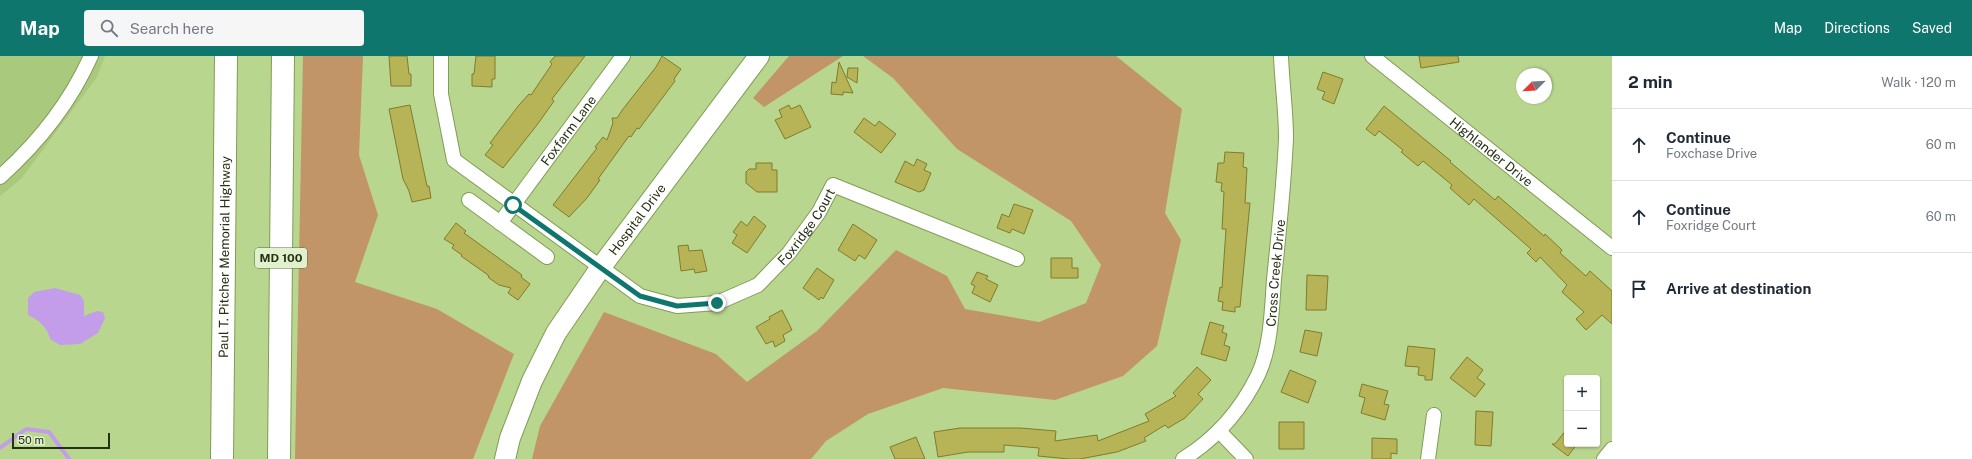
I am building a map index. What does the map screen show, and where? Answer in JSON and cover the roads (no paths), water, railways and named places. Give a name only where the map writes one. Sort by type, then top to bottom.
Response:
[{"type":"highway","name":"Paul T. Pitcher Memorial Highway","points":[[222,459],[226,56]]},
{"type":"highway","name":"MD 100","points":[[279,459],[283,56]]},
{"type":"street","points":[[0,177],[26,154],[48,127],[68,99],[91,56]]},
{"type":"street","points":[[441,56],[441,94],[454,160],[513,205],[601,267]]},
{"type":"street","name":"Foxfarm Lane","points":[[500,223],[623,56]]},
{"type":"street","name":"Hospital Drive","points":[[504,459],[510,438],[532,381],[552,340],[601,267],[759,56]]},
{"type":"street","name":"Cross Creek Drive","points":[[1183,459],[1200,449],[1220,432],[1235,413],[1252,387],[1259,373],[1266,349],[1271,315],[1284,176],[1286,136],[1281,56]]},
{"type":"street","name":"Highlander Drive","points":[[1373,56],[1612,248]]},
{"type":"street","name":"Foxridge Court","points":[[601,267],[640,296],[677,306],[717,303],[758,285],[789,253],[819,212],[833,185],[1017,259]]},
{"type":"street","points":[[469,200],[547,257]]},
{"type":"street","points":[[1428,459],[1434,415]]},
{"type":"street","points":[[1220,432],[1246,459]]},
{"type":"street","points":[[1604,459],[1612,448]]},
{"type":"waterway","points":[[0,448],[26,429],[49,432],[69,459]]}]
